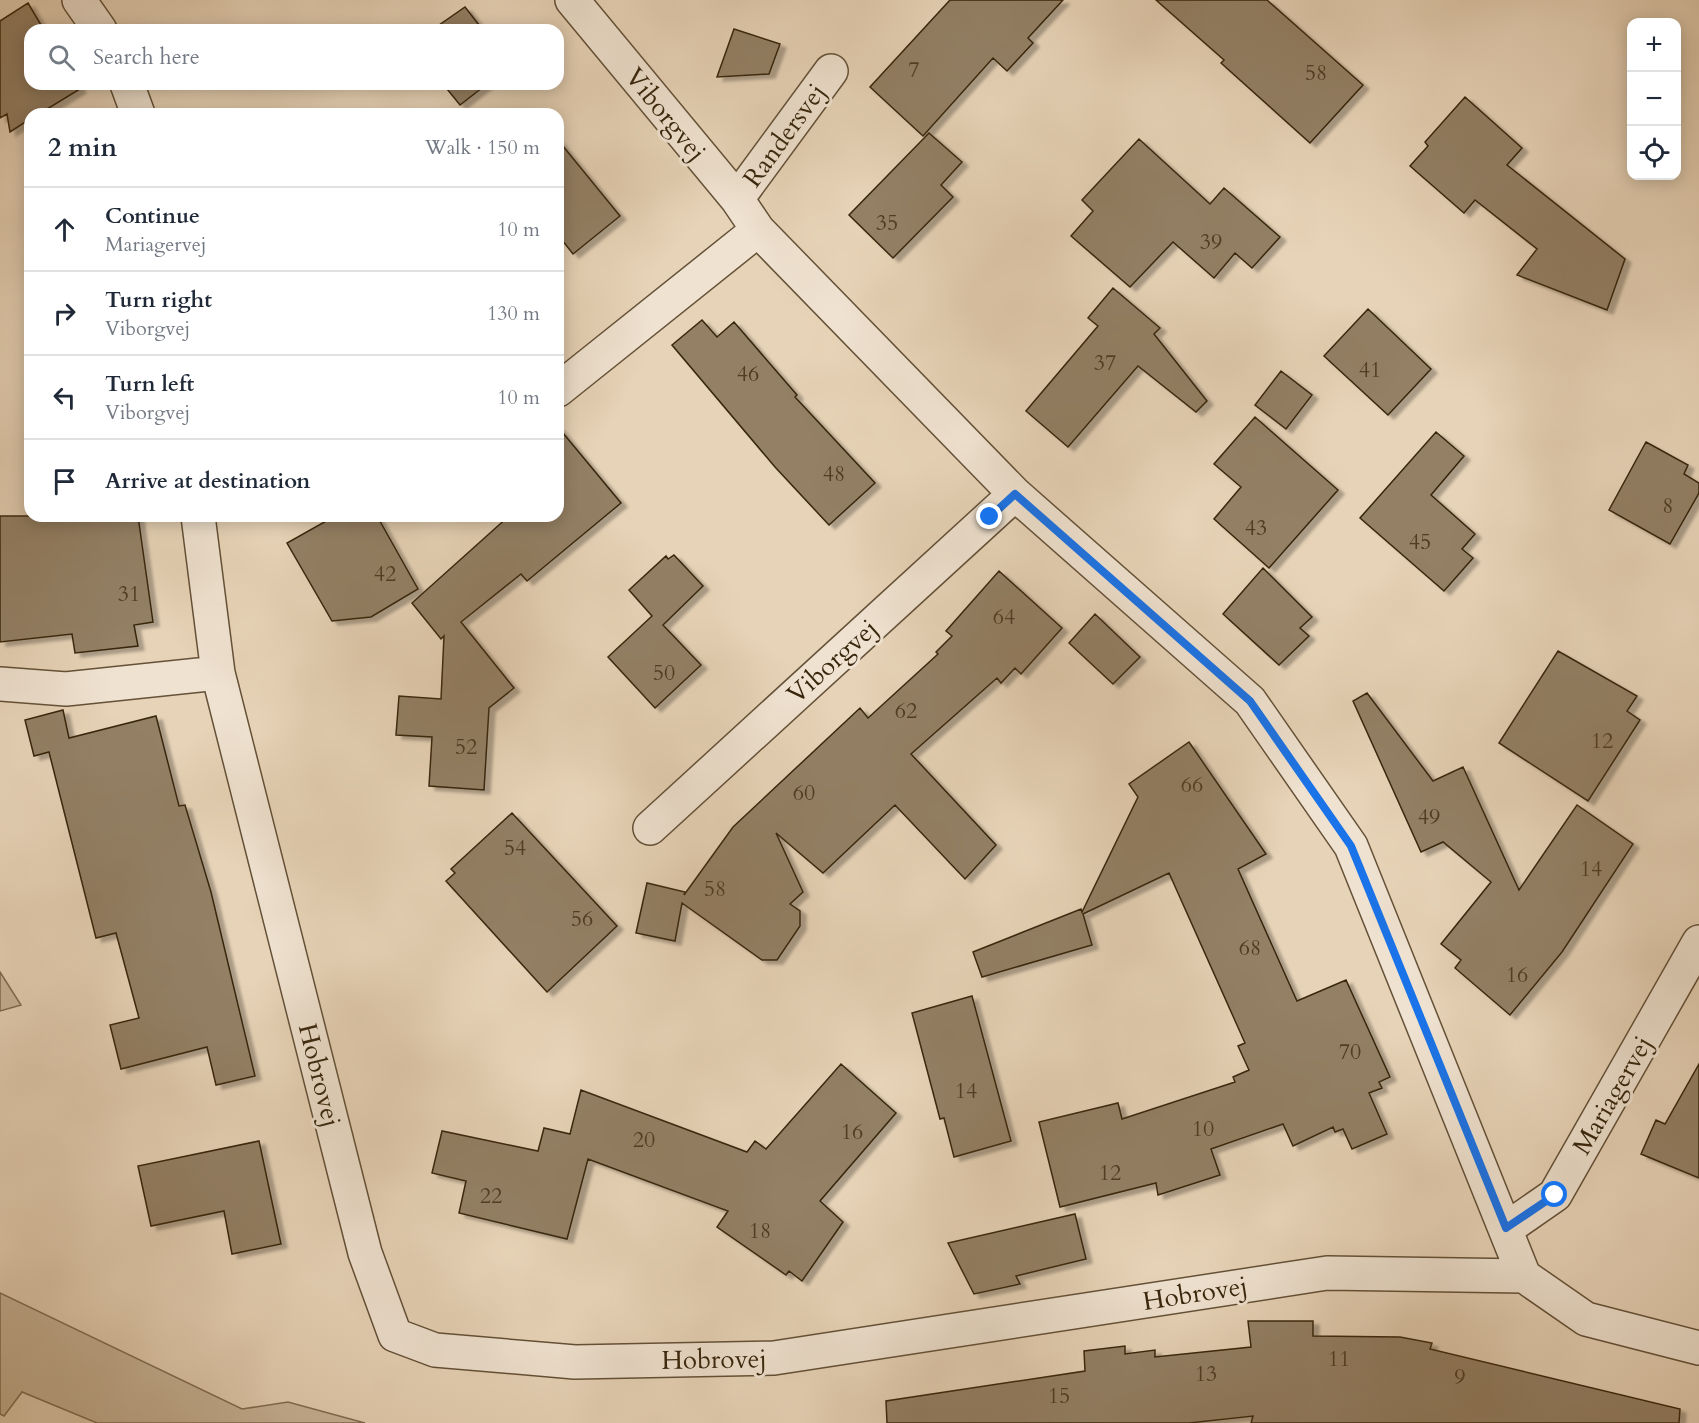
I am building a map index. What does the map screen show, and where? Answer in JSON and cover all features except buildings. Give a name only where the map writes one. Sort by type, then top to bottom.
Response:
[{"type":"street","points":[[79,0],[96,24]]},
{"type":"street","name":"Viborgvej","points":[[572,0],[758,230],[1015,494],[1250,701],[1351,846],[1524,1276]]},
{"type":"street","name":"Randersvej","points":[[736,200],[831,71]]},
{"type":"street","points":[[129,90],[136,108]]},
{"type":"street","points":[[564,385],[758,230]]},
{"type":"street","name":"Viborgvej","points":[[650,828],[1015,494]]},
{"type":"street","name":"Hobrovej","points":[[199,522],[218,673],[365,1253],[394,1335],[435,1350],[575,1362],[774,1358],[1327,1273],[1524,1276]]},
{"type":"street","points":[[0,684],[66,689],[218,673]]},
{"type":"street","name":"Mariagervej","points":[[1506,1228],[1555,1195],[1699,942]]},
{"type":"street","points":[[1524,1276],[1586,1319],[1699,1348]]},
{"type":"shaded area","points":[[0,972],[21,1005],[0,1011]]},
{"type":"shaded area","points":[[0,1293],[242,1409],[288,1402],[365,1423],[97,1423],[22,1392],[4,1416],[0,1414]]},
{"type":"route","points":[[990,517],[1015,494],[1250,701],[1351,846],[1506,1228],[1555,1195]]}]
